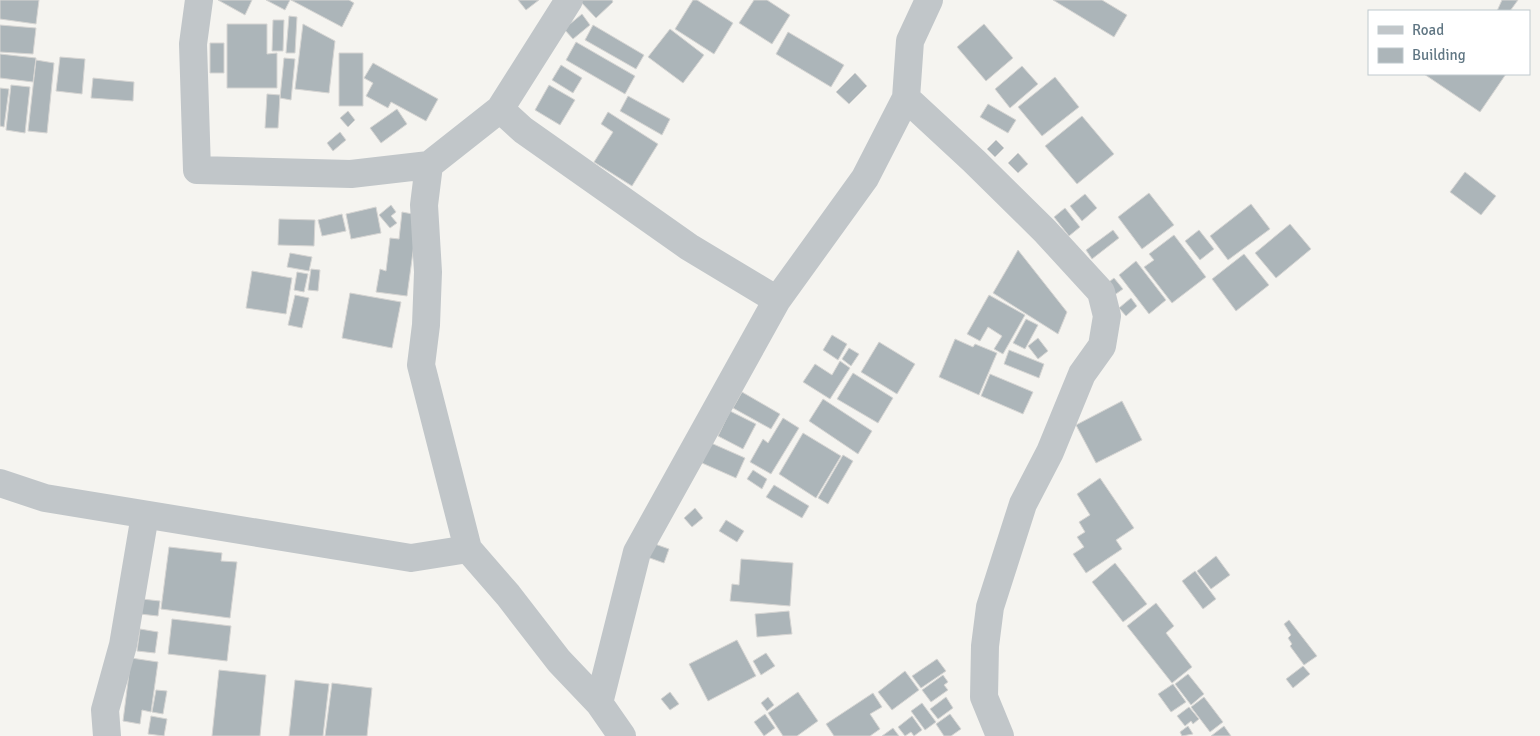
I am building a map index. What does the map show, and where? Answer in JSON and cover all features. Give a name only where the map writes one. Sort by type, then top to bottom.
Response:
[{"type":"street","points":[[199,0],[193,44],[197,170],[351,174],[428,165],[500,109],[569,0]]},
{"type":"street","points":[[599,703],[636,552],[777,300],[865,178],[906,98],[910,40],[929,0]]},
{"type":"street","points":[[906,98],[1045,231],[1101,292],[1107,316],[1102,346],[1082,374],[1050,452],[1023,504],[990,607],[985,646],[984,697],[1000,736]]},
{"type":"street","points":[[500,109],[523,130],[689,248],[777,300]]},
{"type":"street","points":[[428,165],[424,205],[428,272],[426,325],[421,365],[468,548],[508,595],[559,661],[599,703],[622,736]]},
{"type":"street","points":[[0,484],[45,498],[411,558],[468,548]]},
{"type":"street","points":[[106,736],[105,710],[123,645],[145,515]]},
{"type":"building","points":[[0,0],[39,0],[36,24],[0,19]]},
{"type":"building","points":[[218,0],[252,0],[245,15]]},
{"type":"building","points":[[266,0],[290,0],[285,10]]},
{"type":"building","points":[[291,0],[349,0],[354,3],[342,27]]},
{"type":"building","points":[[518,0],[539,0],[526,10]]},
{"type":"building","points":[[579,0],[612,0],[613,2],[596,18]]},
{"type":"building","points":[[693,0],[697,0],[733,23],[714,54],[675,29]]},
{"type":"building","points":[[754,0],[767,0],[790,15],[772,44],[739,23]]},
{"type":"building","points":[[1053,0],[1102,0],[1127,15],[1114,37]]},
{"type":"building","points":[[1502,0],[1518,0],[1511,10],[1497,10]]},
{"type":"building","points":[[582,14],[590,25],[573,39],[564,29]]},
{"type":"building","points":[[289,16],[297,17],[295,53],[286,53]]},
{"type":"building","points":[[273,20],[284,20],[283,51],[272,51]]},
{"type":"building","points":[[227,24],[267,24],[267,54],[277,53],[277,88],[227,88]]},
{"type":"building","points":[[303,24],[335,41],[329,93],[295,89]]},
{"type":"building","points":[[984,24],[1013,58],[986,81],[957,47]]},
{"type":"building","points":[[0,25],[36,28],[33,54],[0,52]]},
{"type":"building","points":[[593,25],[644,55],[636,69],[585,40]]},
{"type":"building","points":[[670,29],[704,55],[683,83],[648,57]]},
{"type":"building","points":[[788,32],[844,65],[831,87],[776,54]]},
{"type":"building","points":[[576,42],[635,76],[625,94],[566,60]]},
{"type":"building","points":[[210,43],[224,43],[224,73],[210,73]]},
{"type":"building","points":[[339,53],[363,53],[363,106],[339,106]]},
{"type":"building","points":[[0,54],[36,58],[33,82],[0,78]]},
{"type":"building","points":[[60,57],[85,59],[82,94],[56,91]]},
{"type":"building","points":[[284,58],[295,59],[291,100],[280,98]]},
{"type":"building","points":[[36,60],[54,63],[47,133],[28,131]]},
{"type":"building","points":[[373,63],[438,99],[426,121],[391,102],[388,108],[366,96],[373,83],[364,78]]},
{"type":"building","points":[[561,65],[582,78],[573,93],[552,80]]},
{"type":"building","points":[[1022,66],[1038,84],[1010,108],[995,89]]},
{"type":"building","points":[[855,73],[867,86],[849,104],[836,92]]},
{"type":"building","points":[[1425,75],[1505,75],[1480,112]]},
{"type":"building","points":[[1055,77],[1079,107],[1042,136],[1018,107]]},
{"type":"building","points":[[93,78],[134,82],[133,101],[91,98]]},
{"type":"building","points":[[11,85],[30,87],[25,133],[6,130]]},
{"type":"building","points":[[549,85],[575,100],[560,125],[535,110]]},
{"type":"building","points":[[0,88],[9,89],[4,127],[0,126]]},
{"type":"building","points":[[267,94],[280,95],[278,128],[265,128]]},
{"type":"building","points":[[628,96],[670,119],[662,135],[620,111]]},
{"type":"building","points":[[988,104],[1016,120],[1008,133],[980,117]]},
{"type":"building","points":[[397,109],[407,124],[381,143],[370,128]]},
{"type":"building","points":[[348,111],[355,120],[348,127],[340,118]]},
{"type":"building","points":[[608,112],[658,144],[632,186],[594,162],[613,132],[601,124]]},
{"type":"building","points":[[1082,116],[1114,154],[1077,184],[1045,146]]},
{"type":"building","points":[[340,132],[346,140],[333,151],[327,143]]},
{"type":"building","points":[[996,140],[1004,148],[995,157],[987,149]]},
{"type":"building","points":[[1018,153],[1028,164],[1018,173],[1008,163]]},
{"type":"building","points":[[1465,172],[1496,196],[1481,215],[1450,192]]},
{"type":"building","points":[[1149,193],[1174,225],[1142,249],[1118,217]]},
{"type":"building","points":[[1085,194],[1097,208],[1082,221],[1070,206]]},
{"type":"building","points":[[1251,204],[1270,229],[1228,260],[1210,236]]},
{"type":"building","points":[[391,205],[396,212],[391,216],[397,223],[390,228],[379,215]]},
{"type":"building","points":[[376,207],[381,233],[351,239],[346,214]]},
{"type":"building","points":[[1065,208],[1080,227],[1069,236],[1054,217]]},
{"type":"building","points":[[402,212],[418,215],[407,296],[376,292],[380,269],[386,271],[390,238],[399,239]]},
{"type":"building","points":[[342,214],[346,231],[322,236],[318,220]]},
{"type":"building","points":[[279,219],[315,220],[314,246],[278,245]]},
{"type":"building","points":[[1290,224],[1311,249],[1276,278],[1255,253]]},
{"type":"building","points":[[1113,230],[1119,238],[1092,259],[1086,250]]},
{"type":"building","points":[[1199,230],[1214,249],[1200,260],[1185,241]]},
{"type":"building","points":[[1174,235],[1206,277],[1172,303],[1144,267],[1154,260],[1149,254]]},
{"type":"building","points":[[1018,250],[1067,312],[1058,334],[993,293]]},
{"type":"building","points":[[290,253],[312,257],[309,271],[287,267]]},
{"type":"building","points":[[1244,254],[1269,285],[1236,311],[1212,279]]},
{"type":"building","points":[[1136,261],[1166,300],[1149,314],[1119,275]]},
{"type":"building","points":[[311,269],[320,270],[318,291],[308,290]]},
{"type":"building","points":[[252,271],[292,278],[286,314],[246,308]]},
{"type":"building","points":[[297,272],[308,274],[304,292],[294,290]]},
{"type":"building","points":[[1114,278],[1123,289],[1113,296],[1105,285]]},
{"type":"building","points":[[350,293],[401,302],[392,348],[342,338]]},
{"type":"building","points":[[295,295],[309,298],[302,328],[288,325]]},
{"type":"building","points":[[989,295],[1025,315],[1003,354],[994,349],[1002,336],[988,327],[980,341],[967,334]]},
{"type":"building","points":[[1131,298],[1137,306],[1126,316],[1119,308]]},
{"type":"building","points":[[1026,319],[1038,325],[1025,349],[1013,343]]},
{"type":"building","points":[[832,335],[847,344],[838,360],[823,350]]},
{"type":"building","points":[[1038,338],[1048,351],[1038,359],[1028,346]]},
{"type":"building","points":[[955,339],[973,347],[975,344],[997,353],[979,395],[939,377]]},
{"type":"building","points":[[879,342],[915,364],[897,394],[861,372]]},
{"type":"building","points":[[849,348],[859,354],[851,366],[842,359]]},
{"type":"building","points":[[1009,350],[1044,364],[1039,378],[1004,364]]},
{"type":"building","points":[[840,361],[850,368],[830,399],[803,382],[815,364],[832,375]]},
{"type":"building","points":[[853,373],[893,398],[878,423],[837,399]]},
{"type":"building","points":[[990,374],[1033,392],[1023,414],[981,396]]},
{"type":"building","points":[[742,392],[780,414],[771,429],[733,408]]},
{"type":"building","points":[[823,399],[872,431],[858,454],[809,421]]},
{"type":"building","points":[[1122,401],[1142,440],[1096,463],[1076,425]]},
{"type":"building","points":[[730,411],[756,424],[743,449],[718,436]]},
{"type":"building","points":[[783,418],[799,428],[771,474],[750,462],[763,439],[768,443]]},
{"type":"building","points":[[803,433],[841,456],[816,498],[779,474]]},
{"type":"building","points":[[711,443],[745,458],[736,478],[702,463]]},
{"type":"building","points":[[843,455],[853,461],[828,504],[818,498]]},
{"type":"building","points":[[753,470],[767,479],[762,489],[747,479]]},
{"type":"building","points":[[1100,478],[1134,528],[1116,540],[1122,549],[1086,573],[1073,554],[1084,547],[1077,537],[1085,532],[1079,522],[1090,515],[1077,494]]},
{"type":"building","points":[[774,485],[809,506],[802,518],[766,497]]},
{"type":"building","points":[[695,508],[703,518],[692,527],[684,518]]},
{"type":"building","points":[[726,520],[744,531],[737,542],[719,531]]},
{"type":"building","points":[[652,543],[669,549],[664,563],[647,557]]},
{"type":"building","points":[[169,547],[222,553],[221,561],[237,562],[230,618],[161,609]]},
{"type":"building","points":[[1216,556],[1230,575],[1211,589],[1197,571]]},
{"type":"building","points":[[741,559],[793,563],[790,606],[730,601],[732,584],[739,585]]},
{"type":"building","points":[[1115,563],[1147,604],[1123,622],[1092,582]]},
{"type":"building","points":[[1195,571],[1216,599],[1203,609],[1182,581]]},
{"type":"building","points":[[142,599],[160,601],[158,616],[140,614]]},
{"type":"building","points":[[1156,603],[1174,626],[1166,633],[1192,667],[1172,683],[1127,626]]},
{"type":"building","points":[[789,611],[792,634],[757,637],[755,614]]},
{"type":"building","points":[[172,619],[231,626],[227,661],[168,654]]},
{"type":"building","points":[[1289,620],[1317,656],[1304,665],[1290,646],[1292,644],[1288,638],[1291,635],[1284,624]]},
{"type":"building","points":[[140,629],[158,632],[155,653],[137,651]]},
{"type":"building","points":[[737,640],[756,676],[708,701],[689,664]]},
{"type":"building","points":[[766,653],[775,666],[761,675],[753,661]]},
{"type":"building","points":[[131,658],[158,662],[151,712],[142,710],[140,724],[123,721]]},
{"type":"building","points":[[937,659],[946,671],[921,688],[912,676]]},
{"type":"building","points":[[1303,666],[1310,674],[1293,688],[1286,679]]},
{"type":"building","points":[[219,670],[266,675],[260,736],[212,736]]},
{"type":"building","points":[[905,671],[919,690],[892,710],[878,692]]},
{"type":"building","points":[[1188,674],[1204,694],[1191,705],[1175,684]]},
{"type":"building","points":[[943,675],[948,682],[944,685],[948,690],[931,702],[922,690]]},
{"type":"building","points":[[295,680],[329,684],[323,736],[289,736]]},
{"type":"building","points":[[332,683],[372,688],[367,736],[325,736]]},
{"type":"building","points":[[1173,684],[1186,702],[1171,712],[1158,694]]},
{"type":"building","points":[[156,690],[167,691],[163,714],[152,712]]},
{"type":"building","points":[[670,692],[679,704],[670,710],[661,699]]},
{"type":"building","points":[[798,692],[818,721],[797,736],[783,736],[768,713]]},
{"type":"building","points":[[873,693],[882,707],[870,714],[880,729],[870,736],[834,736],[826,724]]},
{"type":"building","points":[[768,697],[774,705],[767,711],[761,703]]},
{"type":"building","points":[[946,697],[953,708],[938,719],[930,709]]},
{"type":"building","points":[[1204,697],[1223,722],[1210,732],[1191,707]]},
{"type":"building","points":[[922,703],[936,722],[925,730],[911,711]]},
{"type":"building","points":[[1189,707],[1199,719],[1193,724],[1191,721],[1185,726],[1177,716]]},
{"type":"building","points":[[765,714],[775,728],[764,736],[754,722]]},
{"type":"building","points":[[950,714],[961,729],[951,736],[944,736],[936,724]]},
{"type":"building","points":[[151,716],[167,719],[164,736],[148,734]]},
{"type":"building","points":[[912,716],[922,730],[914,736],[911,732],[905,736],[898,727]]},
{"type":"building","points":[[1188,726],[1193,734],[1182,736],[1180,732]]},
{"type":"building","points":[[1224,726],[1231,736],[1211,736]]},
{"type":"building","points":[[893,728],[899,736],[882,736]]}]
